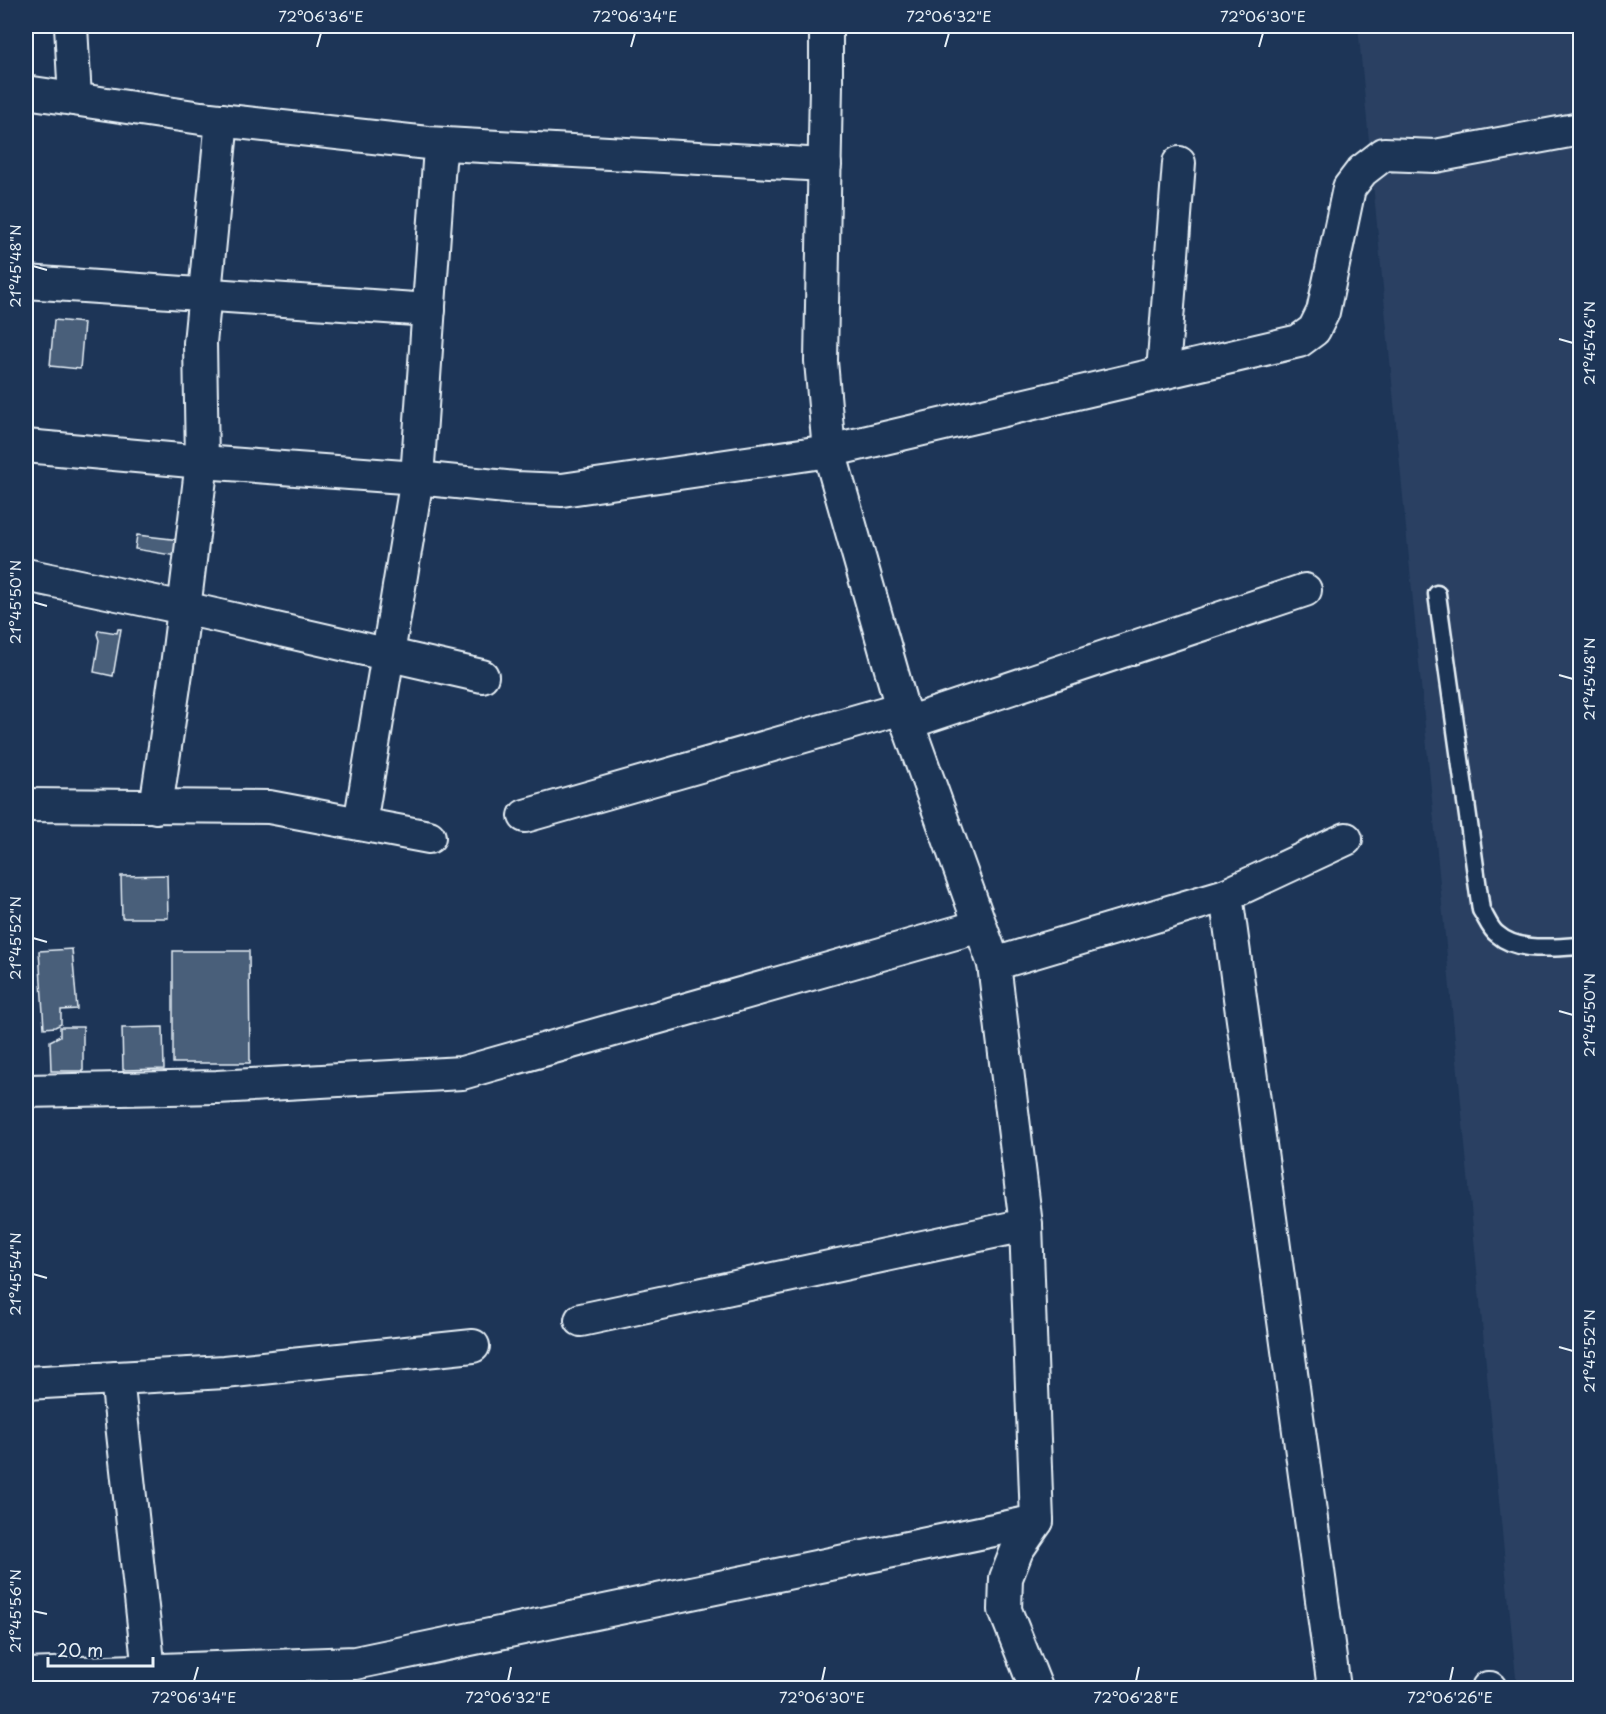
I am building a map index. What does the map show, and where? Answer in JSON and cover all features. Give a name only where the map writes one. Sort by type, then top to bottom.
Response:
[{"type":"street","points":[[71,26],[75,99]]},
{"type":"street","points":[[826,26],[821,361],[829,451],[905,716],[994,964],[1026,1225],[1037,1521],[1017,1550],[1006,1578],[1005,1610],[1035,1689]]},
{"type":"street","points":[[26,92],[222,120],[442,144],[825,165]]},
{"type":"street","points":[[156,807],[202,462],[200,343],[222,120]]},
{"type":"street","points":[[26,446],[417,478],[516,489],[561,490],[829,451],[1299,340],[1314,330],[1323,312],[1349,188],[1362,171],[1384,154],[1436,156],[1581,129]]},
{"type":"street","points":[[360,824],[417,478],[442,144]]},
{"type":"street","points":[[1163,372],[1179,163]]},
{"type":"street","points":[[26,282],[429,309]]},
{"type":"street","points":[[26,575],[184,608],[482,676]]},
{"type":"street","points":[[525,816],[905,716],[1305,590]]},
{"type":"street","points":[[26,805],[269,807],[429,837]]},
{"type":"street","points":[[994,964],[1226,895],[1346,839]]},
{"type":"street","points":[[1226,895],[1334,1689]]},
{"type":"street","points":[[26,1091],[218,1087],[462,1073],[980,926]]},
{"type":"street","points":[[581,1320],[1026,1225]]},
{"type":"street","points":[[26,1383],[225,1372],[472,1346]]},
{"type":"street","points":[[117,1378],[149,1680]]},
{"type":"street","points":[[26,1675],[149,1680],[355,1676],[550,1622],[1037,1521]]},
{"type":"lane","points":[[1437,594],[1481,910],[1496,934],[1519,946],[1544,948],[1581,946]]},
{"type":"shaded area","points":[[1358,26],[1580,26],[1580,1688],[1517,1688]]},
{"type":"building","points":[[54,320],[84,323],[80,369],[50,366]]},
{"type":"building","points":[[137,535],[180,540],[177,556],[135,549]]},
{"type":"building","points":[[118,629],[121,629],[113,676],[94,672],[99,640],[98,631],[117,633]]},
{"type":"building","points":[[167,875],[168,918],[122,918],[121,876]]},
{"type":"building","points":[[72,949],[77,1009],[61,1010],[61,1024],[44,1028],[39,951]]},
{"type":"building","points":[[173,951],[249,951],[250,1063],[173,1063]]},
{"type":"building","points":[[60,1027],[83,1027],[83,1071],[51,1071],[50,1041],[60,1036]]},
{"type":"building","points":[[163,1027],[164,1069],[123,1070],[122,1028]]}]
